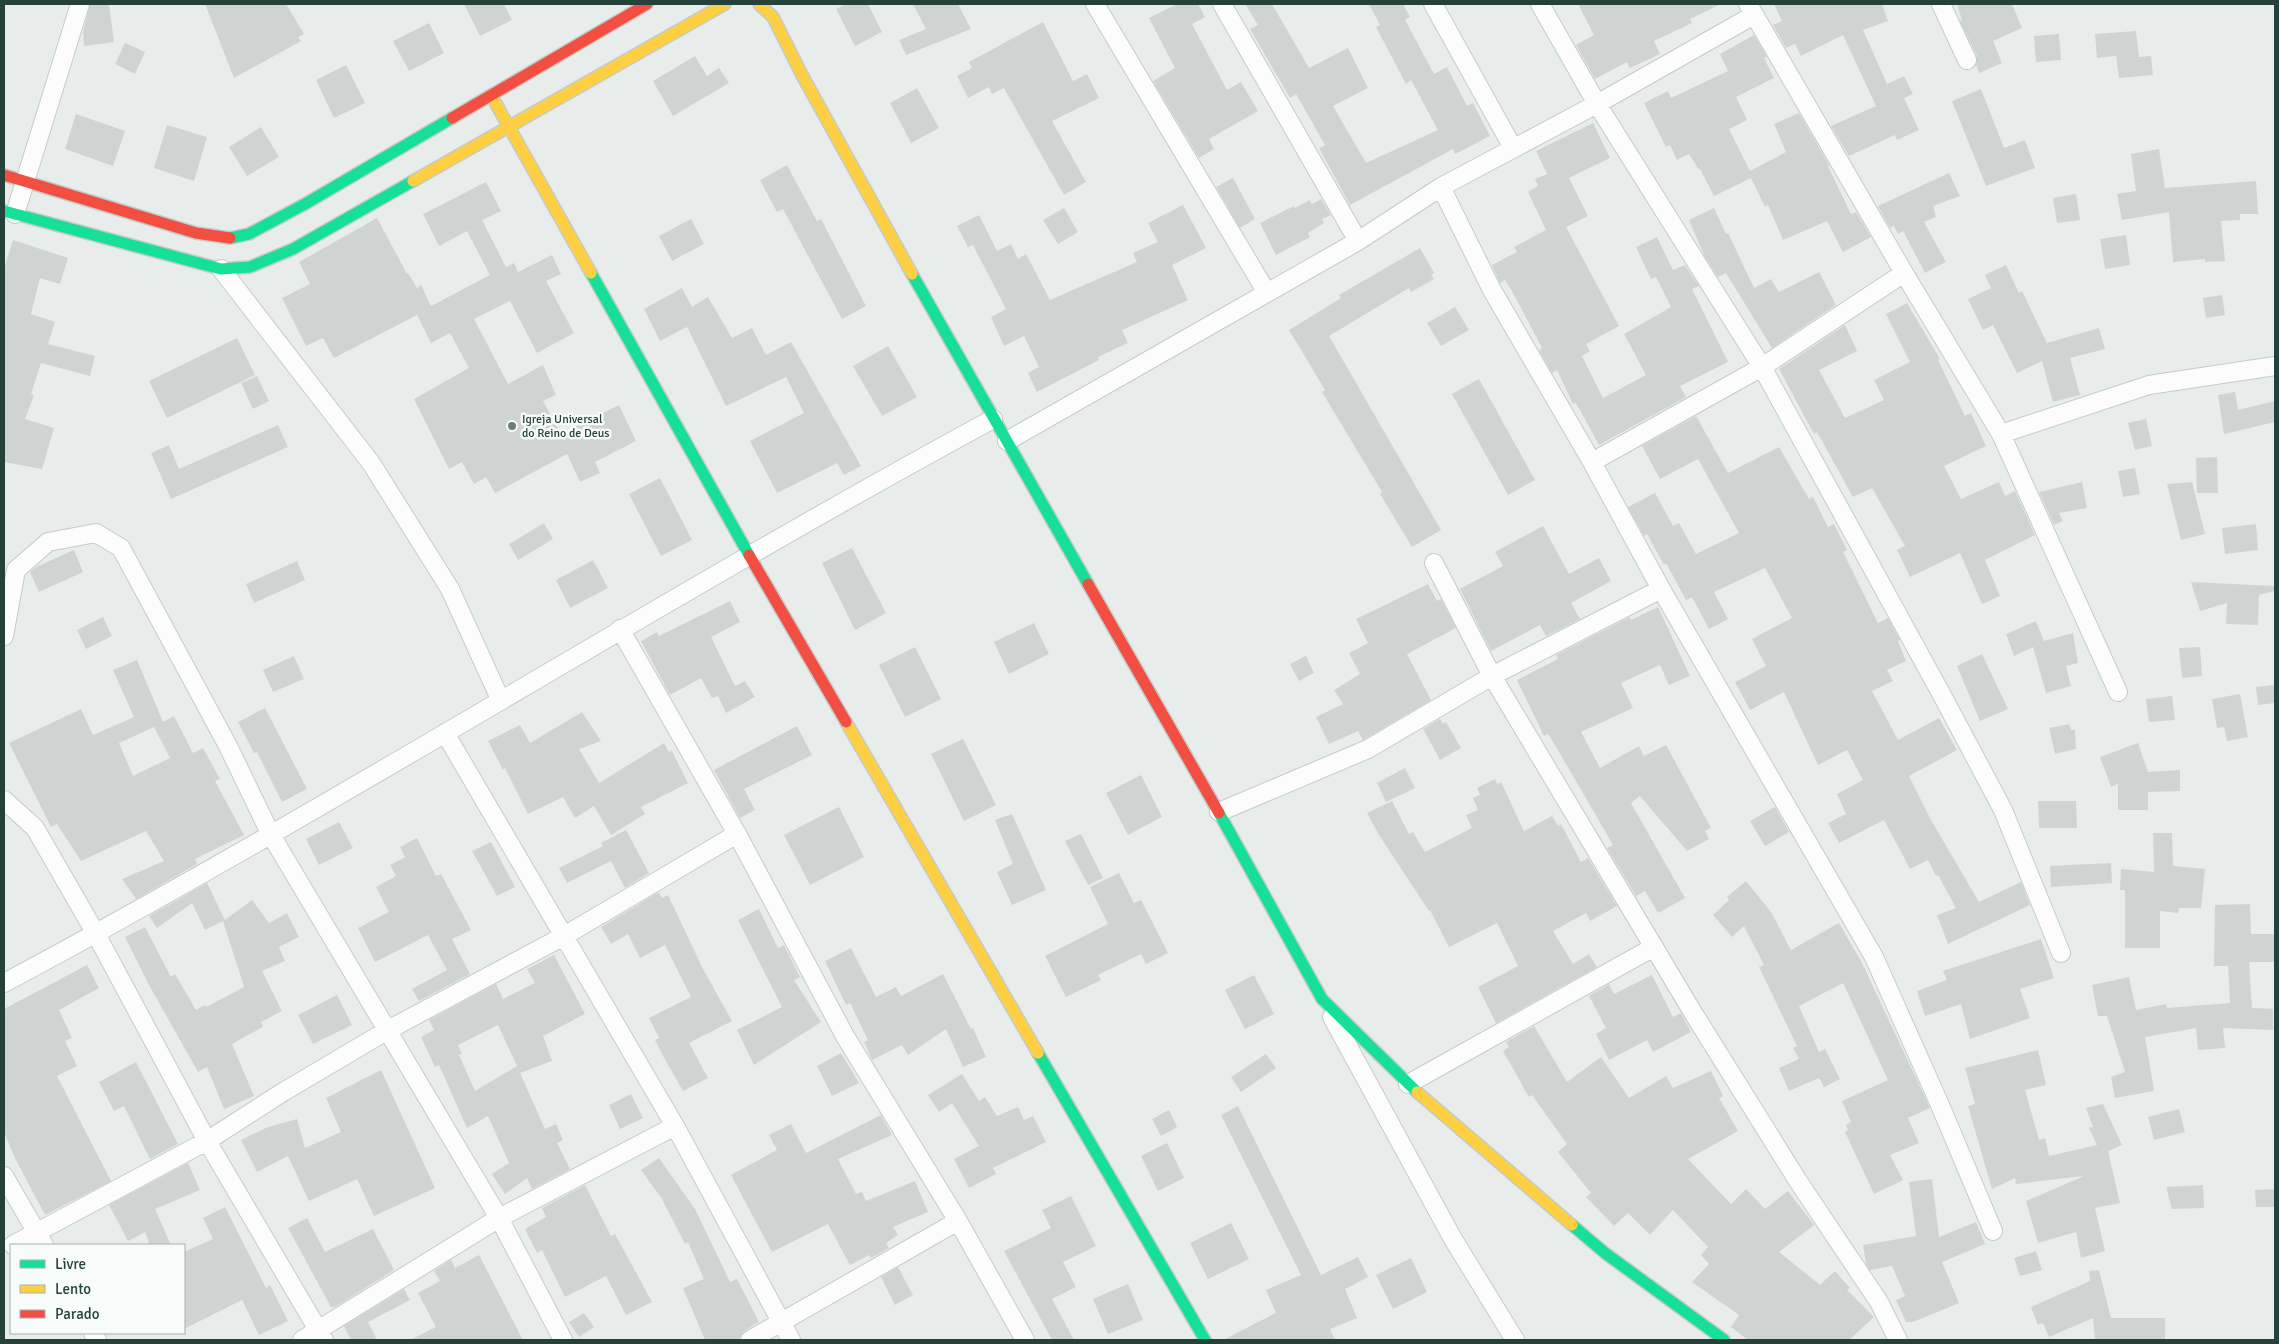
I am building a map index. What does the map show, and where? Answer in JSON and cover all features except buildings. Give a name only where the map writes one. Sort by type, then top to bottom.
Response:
[{"type":"street","points":[[80,4],[25,181],[9,212],[221,269],[250,268],[293,249],[348,213],[508,128],[725,4]]},
{"type":"street","points":[[4,175],[196,233],[228,239],[249,234],[336,191],[491,95],[647,4]]},
{"type":"street","points":[[759,4],[773,17],[802,75],[993,419],[1219,812],[1453,1239],[1516,1340]]},
{"type":"street","points":[[773,4],[773,17]]},
{"type":"street","points":[[1095,4],[1267,294]]},
{"type":"street","points":[[1222,4],[1358,241]]},
{"type":"street","points":[[1433,4],[1513,148]]},
{"type":"street","points":[[1540,4],[1597,104],[1762,368],[2003,810],[2061,953]]},
{"type":"street","points":[[1941,4],[1966,60]]},
{"type":"street","points":[[1007,441],[1358,241],[1441,187],[1597,104],[1751,10],[1904,273],[2001,434],[2118,692]]},
{"type":"street","points":[[491,95],[749,556],[1198,1338]]},
{"type":"street","points":[[1441,187],[1492,290],[1592,462],[1661,589],[1874,957],[1940,1105],[1993,1231]]},
{"type":"street","points":[[221,269],[372,463],[450,589],[501,701]]},
{"type":"street","points":[[1592,462],[1762,368],[1904,273]]},
{"type":"street","points":[[2001,434],[2149,385],[2275,366]]},
{"type":"street","points":[[4,983],[96,934],[271,835],[501,701],[620,629],[868,487],[993,419]]},
{"type":"street","points":[[4,636],[16,570],[48,542],[96,534],[121,548],[228,746],[271,835],[499,1218],[563,1340]]},
{"type":"street","points":[[1434,563],[1492,676],[1654,947],[1798,1181],[1879,1302],[1898,1340]]},
{"type":"street","points":[[1219,812],[1368,749],[1492,676],[1661,589]]},
{"type":"street","points":[[620,629],[738,834],[845,1036],[958,1221],[1025,1340]]},
{"type":"street","points":[[445,733],[675,1126],[791,1340]]},
{"type":"street","points":[[4,800],[35,828],[96,934],[207,1141],[321,1336]]},
{"type":"street","points":[[20,1244],[41,1239],[207,1141],[283,1092],[388,1030],[564,936],[738,834]]},
{"type":"street","points":[[1408,1084],[1654,947]]},
{"type":"street","points":[[1322,999],[1408,1084],[1605,1252],[1724,1340]]},
{"type":"street","points":[[302,1340],[321,1336],[499,1218],[675,1126]]},
{"type":"street","points":[[4,1176],[41,1239]]},
{"type":"street","points":[[750,1340],[958,1221]]},
{"type":"traffic: fast","points":[[230,238],[249,234],[305,204],[452,118]]},
{"type":"traffic: fast","points":[[4,211],[221,269],[250,267],[293,249],[413,181]]},
{"type":"traffic: fast","points":[[591,273],[749,555]]},
{"type":"traffic: fast","points":[[912,274],[1088,584]]},
{"type":"traffic: fast","points":[[1219,813],[1322,999],[1417,1092]]},
{"type":"traffic: fast","points":[[1038,1053],[1205,1340]]},
{"type":"traffic: fast","points":[[1572,1225],[1605,1253],[1724,1340]]},
{"type":"traffic: slow","points":[[413,181],[725,4]]},
{"type":"traffic: slow","points":[[759,4],[773,17],[802,75],[912,274]]},
{"type":"traffic: slow","points":[[491,95],[591,273]]},
{"type":"traffic: slow","points":[[846,722],[1038,1053]]},
{"type":"traffic: slow","points":[[1417,1092],[1572,1225]]},
{"type":"traffic: jam","points":[[452,118],[647,4]]},
{"type":"traffic: jam","points":[[4,175],[196,233],[230,238]]},
{"type":"traffic: jam","points":[[749,555],[846,722]]},
{"type":"traffic: jam","points":[[1088,584],[1219,813]]},
{"type":"place","name":"Igreja Universal do Reino de Deus","points":[[512,426]]}]
